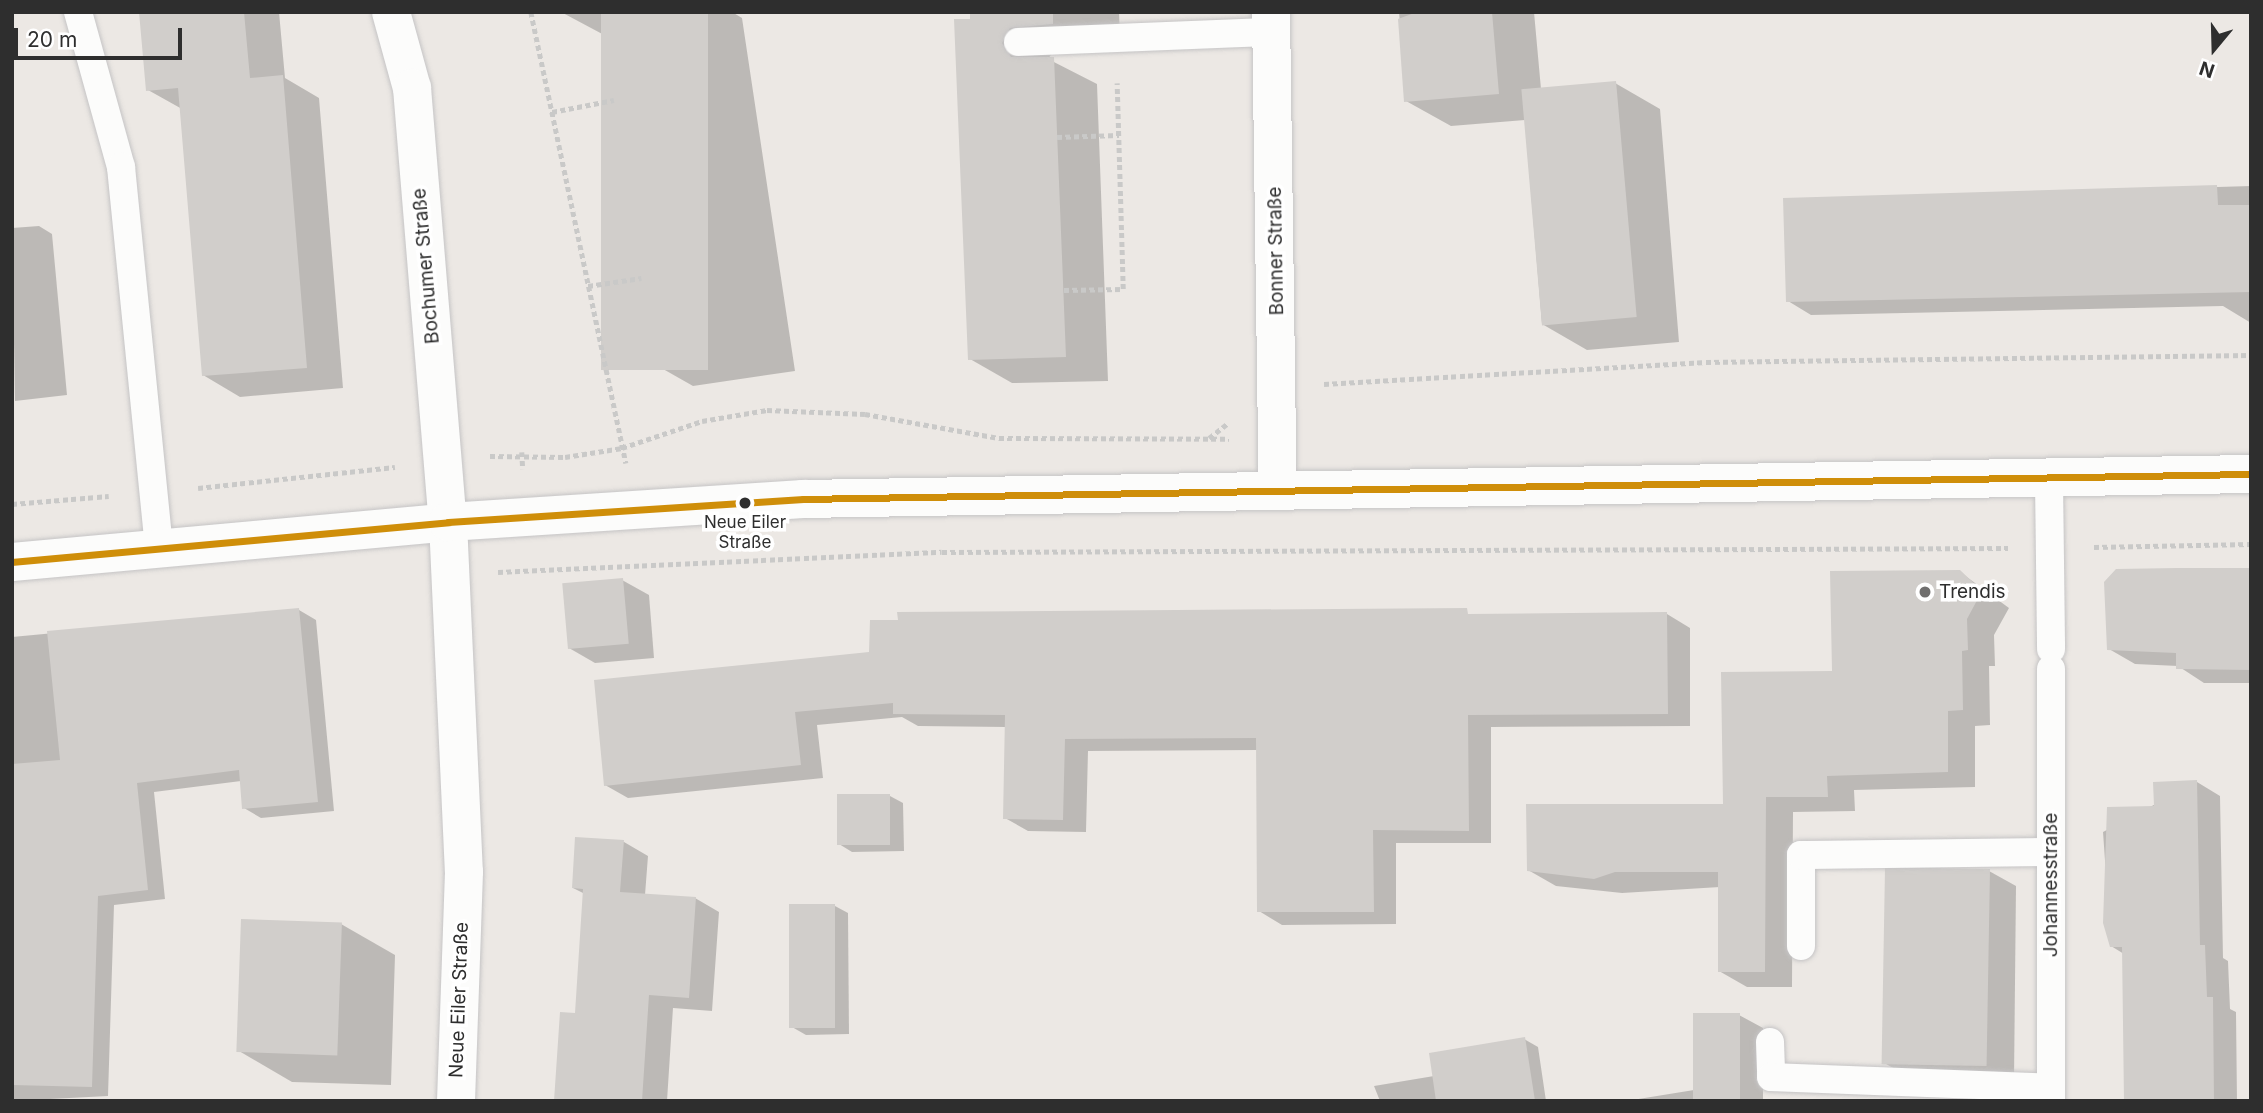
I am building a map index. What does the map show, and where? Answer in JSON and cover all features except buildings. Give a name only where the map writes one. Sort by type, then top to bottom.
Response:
[{"type":"street","name":"Bochumer Straße","points":[[391,12],[412,88],[448,522]]},
{"type":"street","name":"Bonner Straße","points":[[1271,22],[1279,491]]},
{"type":"street","points":[[12,562],[448,522],[803,499],[2049,480],[2251,474]]},
{"type":"street","name":"Neue Eiler Straße","points":[[448,522],[464,872],[456,1101]]},
{"type":"lane","points":[[78,12],[121,167],[156,493],[159,548]]},
{"type":"lane","points":[[1018,42],[1116,39],[1271,22]]},
{"type":"lane","name":"Johannesstraße","points":[[2049,480],[2051,1094]]},
{"type":"lane","points":[[1801,946],[1801,855],[2051,852]]},
{"type":"lane","points":[[1770,1042],[1770,1077],[2051,1094]]},
{"type":"path","points":[[531,12],[636,509]]},
{"type":"path","points":[[1064,290],[1123,289],[1116,39]]},
{"type":"path","points":[[552,112],[614,100]]},
{"type":"path","points":[[1057,137],[1119,135]]},
{"type":"path","points":[[588,286],[641,278]]},
{"type":"path","points":[[12,504],[156,493],[443,461],[622,448],[702,421],[767,411],[865,414],[999,438],[1208,439],[1278,386],[1706,362],[2251,355]]},
{"type":"path","points":[[450,574],[943,552],[2050,548],[2251,544]]},
{"type":"transit line","points":[[12,562],[448,522],[803,499],[2251,474]]},
{"type":"place","name":"Neue Eiler Straße","points":[[745,503]]},
{"type":"place","name":"Trendis","points":[[1925,592]]}]
